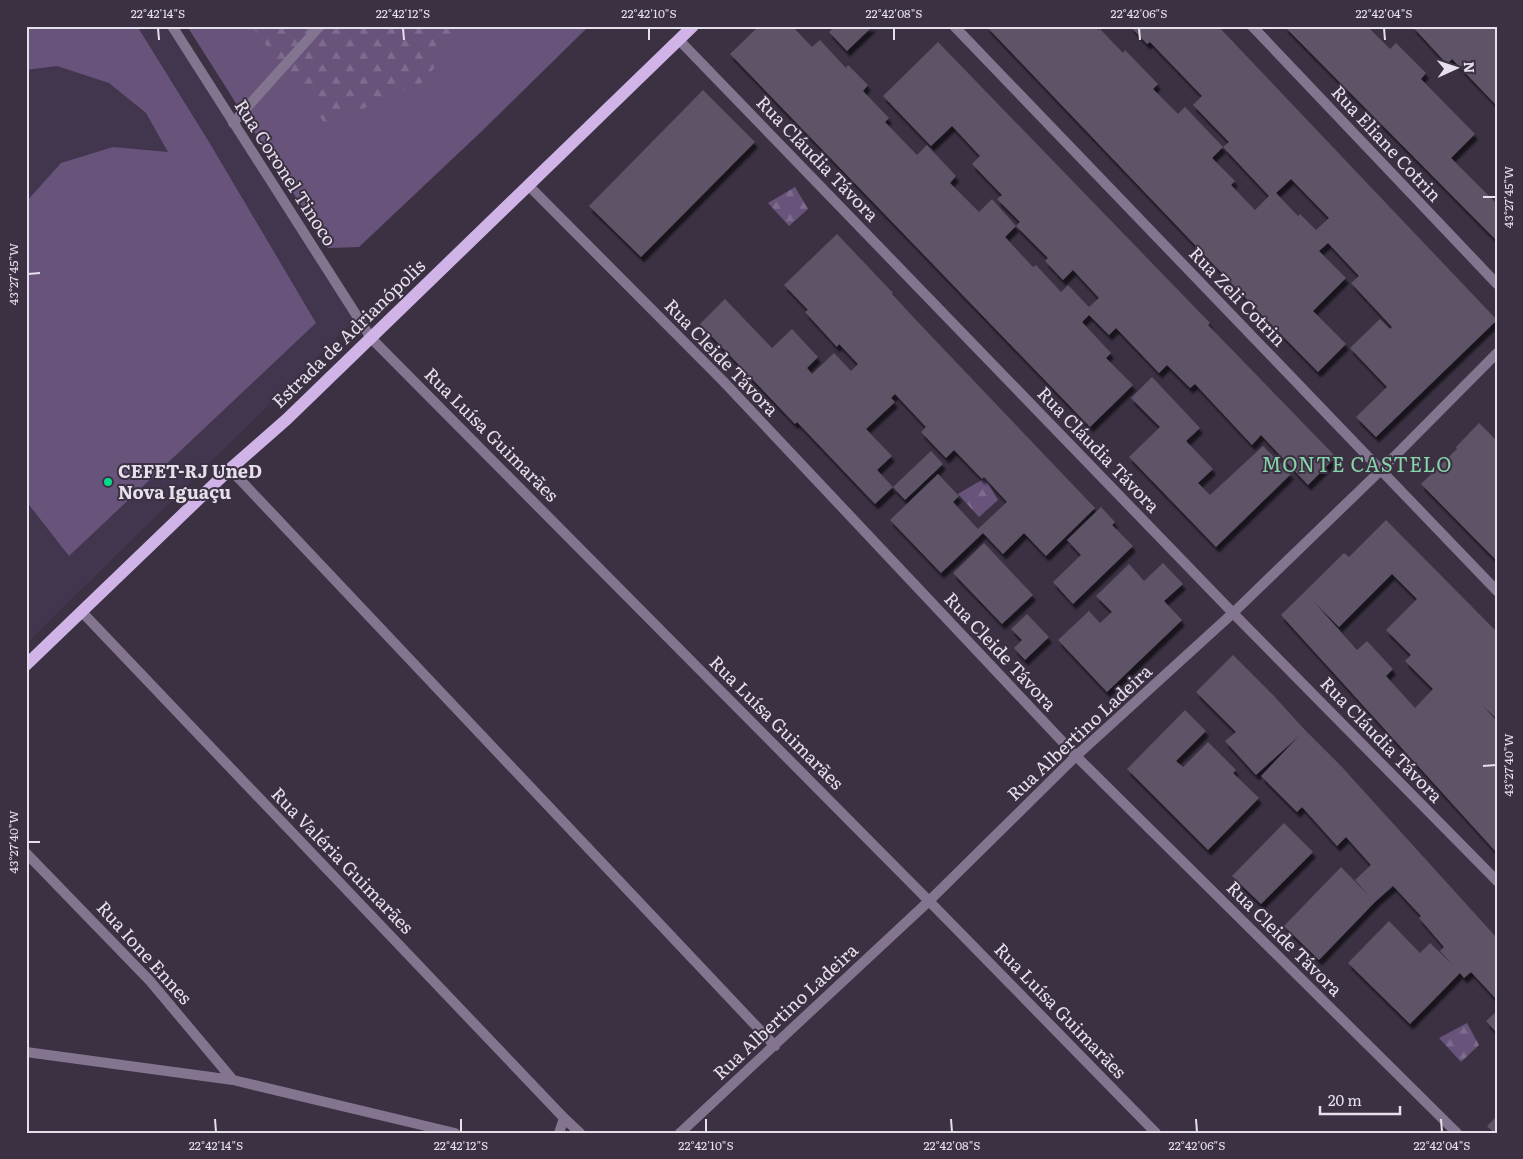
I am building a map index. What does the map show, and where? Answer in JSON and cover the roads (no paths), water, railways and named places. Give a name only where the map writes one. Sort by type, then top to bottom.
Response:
[{"type":"main road","name":"Estrada de Adrianópolis","points":[[26,664],[230,469],[287,419],[693,26]]},
{"type":"street","name":"Rua Coronel Tinoco","points":[[172,26],[371,338]]},
{"type":"street","points":[[233,123],[320,26]]},
{"type":"street","name":"Rua Zeli Cotrin","points":[[954,26],[1497,591]]},
{"type":"street","name":"Rua Eliane Cotrin","points":[[1252,26],[1497,284]]},
{"type":"street","name":"Rua Cláudia Távora","points":[[679,40],[1233,613],[1497,881]]},
{"type":"street","name":"Rua Cleide Távora","points":[[528,185],[723,381],[1076,756],[1457,1133]]},
{"type":"street","name":"Rua Luísa Guimarães","points":[[371,338],[930,901],[1156,1133]]},
{"type":"street","name":"Rua Albertino Ladeira","points":[[680,1133],[930,901],[1076,756],[1233,613],[1381,470],[1497,353]]},
{"type":"street","points":[[230,469],[775,1046]]},
{"type":"street","name":"Rua Valéria Guimarães","points":[[82,611],[580,1133]]},
{"type":"street","name":"Rua Ione Ennes","points":[[26,853],[150,981],[233,1080]]},
{"type":"street","points":[[26,1052],[233,1080],[455,1133]]},
{"type":"street","points":[[559,1133],[564,1118]]},
{"type":"place","name":"CEFET-RJ UneD Nova Iguaçu","points":[[108,482]]},
{"type":"district","name":"MONTE CASTELO","points":[[1357,465]]}]
